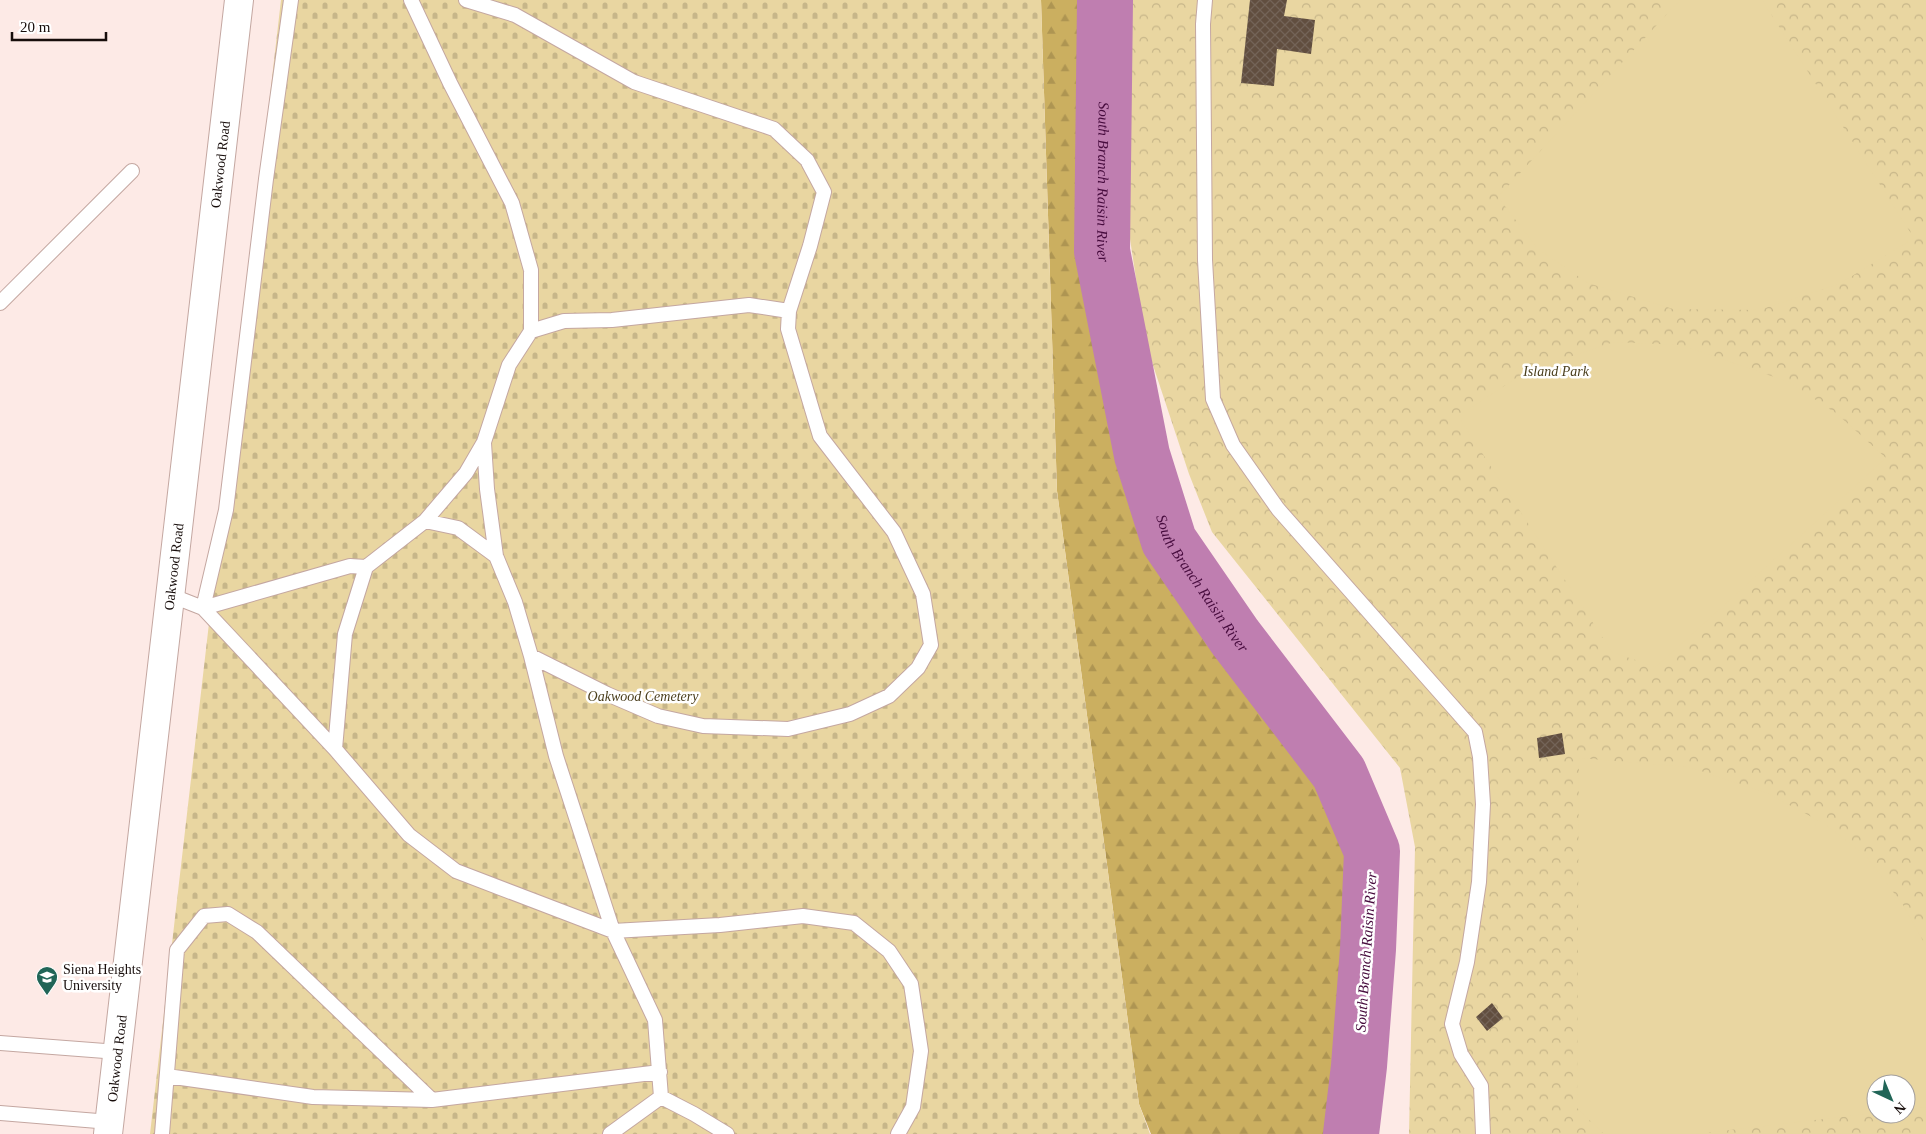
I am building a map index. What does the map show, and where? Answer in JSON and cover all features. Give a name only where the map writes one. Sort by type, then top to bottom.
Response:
[{"type":"street","name":"Oakwood Road","points":[[109,1128],[239,0]]},
{"type":"lane","points":[[203,608],[226,510],[266,179],[291,0]]},
{"type":"lane","points":[[335,749],[345,634],[366,566],[425,521],[466,473],[484,442],[509,365],[531,331],[531,270],[512,203],[450,83],[411,0]]},
{"type":"lane","points":[[466,0],[515,15],[634,82],[774,129],[807,160],[824,192],[810,246],[788,311],[788,329],[820,436],[894,532],[923,594],[930,645],[918,668],[889,696],[850,714],[788,729],[703,726],[658,716],[607,694],[532,656]]},
{"type":"lane","points":[[1205,0],[1203,24],[1205,260],[1213,399],[1234,445],[1278,509],[1475,732],[1480,757],[1482,804],[1479,882],[1467,962],[1452,1024],[1461,1054],[1481,1086],[1483,1134]]},
{"type":"lane","points":[[0,303],[132,171]]},
{"type":"lane","points":[[531,331],[564,321],[612,320],[749,305],[788,311]]},
{"type":"lane","points":[[484,442],[487,489],[496,556],[515,602],[532,656],[556,756],[613,931],[655,1020],[660,1072],[660,1097]]},
{"type":"lane","points":[[425,521],[458,528],[496,556]]},
{"type":"lane","points":[[203,608],[332,570],[350,566],[366,566]]},
{"type":"lane","points":[[170,596],[203,608],[335,749],[409,835],[456,871],[613,931],[720,925],[803,916],[854,923],[889,950],[911,984],[921,1051],[913,1107],[898,1134]]},
{"type":"lane","points":[[162,1134],[177,950],[204,916],[228,914],[257,932],[432,1100]]},
{"type":"lane","points":[[0,1044],[118,1052]]},
{"type":"lane","points":[[167,1076],[313,1098],[432,1100],[660,1072]]},
{"type":"lane","points":[[610,1134],[660,1097]]},
{"type":"lane","points":[[660,1097],[694,1114],[727,1134]]},
{"type":"lane","points":[[0,1113],[109,1128]]},
{"type":"green space","name":"Oakwood Cemetery","points":[[281,0],[1041,0],[1057,491],[1139,1104],[1150,1134],[150,1134]]},
{"type":"green space","points":[[1041,0],[1105,0],[1102,251],[1142,455],[1169,541],[1339,773],[1372,851],[1347,1134],[1151,1134],[1139,1104],[1057,491]]},
{"type":"green space","name":"Island Park","points":[[1114,0],[1926,0],[1926,1134],[1409,1134],[1415,847],[1400,768],[1212,532],[1189,474],[1146,344],[1116,147]]},
{"type":"green space","points":[[1680,0],[1762,0],[1914,238],[1839,284],[1759,310],[1673,309],[1588,283],[1538,249],[1498,197]]},
{"type":"green space","points":[[1614,342],[1681,345],[1789,382],[1837,414],[1886,458],[1656,667],[1612,652],[1458,416],[1527,371]]},
{"type":"green space","points":[[1579,758],[1689,767],[1767,793],[1825,824],[1866,856],[1903,905],[1926,946],[1926,1107],[1916,1108],[1916,1074],[1866,1074],[1866,1114],[1695,1134],[1604,1134],[1577,1108]]},
{"type":"building","points":[[1250,0],[1287,0],[1284,16],[1315,20],[1311,54],[1277,49],[1274,86],[1241,83]]},
{"type":"building","points":[[1562,733],[1565,754],[1539,758],[1537,738]]},
{"type":"building","points":[[1492,1003],[1503,1018],[1487,1031],[1476,1017]]},
{"type":"waterway","name":"South Branch Raisin River","points":[[1105,0],[1102,251],[1142,455],[1169,541],[1235,637],[1339,773],[1372,851],[1368,949],[1359,1066],[1351,1134]]},
{"type":"place","name":"Siena Heights University","points":[[47,996]]}]
